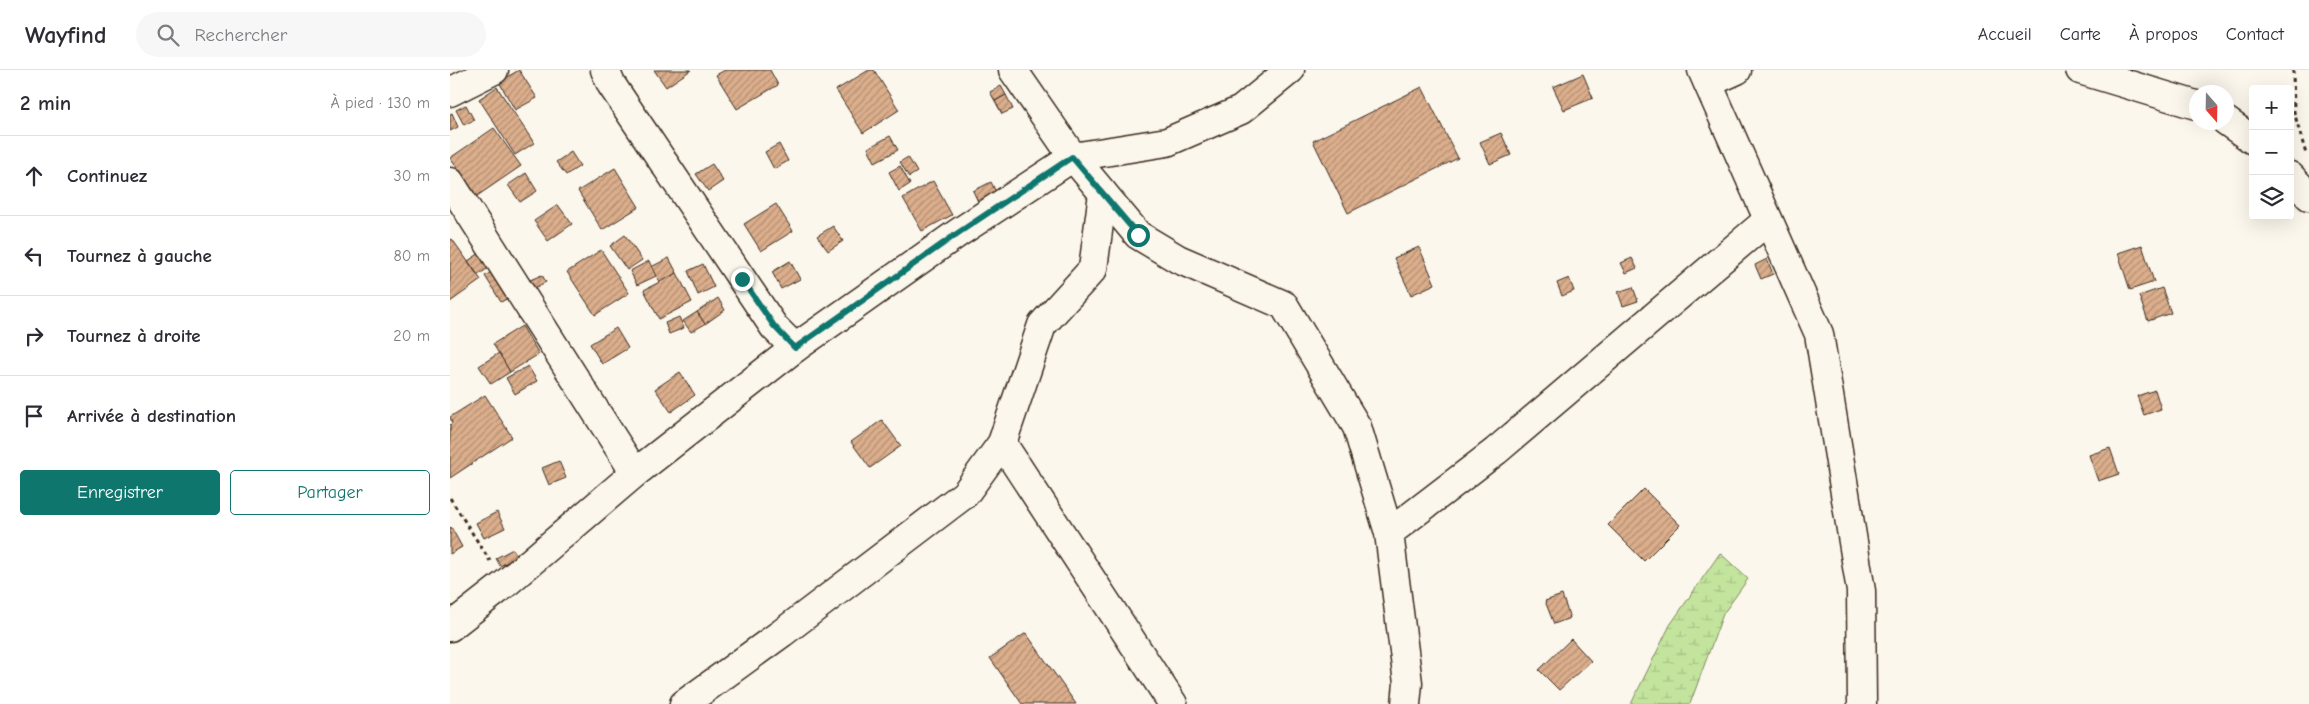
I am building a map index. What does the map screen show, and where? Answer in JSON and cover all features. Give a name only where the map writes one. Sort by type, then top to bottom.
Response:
[{"type":"street","points":[[450,92],[494,70]]},
{"type":"street","points":[[605,70],[611,84],[774,326],[795,348]]},
{"type":"street","points":[[1013,70],[1072,157],[1138,235],[1178,259],[1284,305],[1357,427],[1389,533],[1408,683],[1406,704]]},
{"type":"street","points":[[450,627],[505,584],[635,472],[795,348],[958,233],[1072,157],[1167,142],[1242,110],[1290,70]]},
{"type":"street","points":[[1737,70],[1705,76],[1819,334],[1861,591],[1862,704]]},
{"type":"street","points":[[2080,70],[2189,103]]},
{"type":"street","points":[[2234,127],[2249,137]]},
{"type":"street","points":[[2294,180],[2309,196]]},
{"type":"street","points":[[450,182],[635,472]]},
{"type":"street","points":[[684,704],[782,633],[965,494],[1002,444],[1042,326],[1093,269],[1103,193]]},
{"type":"street","points":[[1389,533],[1496,451],[1768,220]]},
{"type":"street","points":[[1002,444],[1173,704]]},
{"type":"path","points":[[2293,70],[2294,112],[2306,155]]},
{"type":"path","points":[[450,498],[505,584]]},
{"type":"green space","points":[[1720,553],[1748,579],[1723,614],[1690,704],[1631,704],[1670,625]]},
{"type":"building","points":[[519,70],[537,98],[515,110],[499,82]]},
{"type":"building","points":[[654,70],[691,70],[666,87]]},
{"type":"building","points":[[725,70],[770,70],[778,85],[737,109],[716,75]]},
{"type":"building","points":[[869,70],[874,70],[899,110],[863,133],[836,90]]},
{"type":"building","points":[[1583,74],[1593,98],[1564,110],[1553,87]]},
{"type":"building","points":[[1001,86],[1006,95],[995,101],[990,92]]},
{"type":"building","points":[[497,87],[534,143],[515,155],[479,99]]},
{"type":"building","points":[[1422,87],[1458,158],[1348,213],[1313,141]]},
{"type":"building","points":[[1006,95],[1013,109],[1002,114],[995,101]]},
{"type":"building","points":[[466,105],[474,120],[464,125],[456,110]]},
{"type":"building","points":[[452,113],[458,127],[450,131],[450,114]]},
{"type":"building","points":[[494,128],[521,166],[477,196],[450,158]]},
{"type":"building","points":[[1501,133],[1511,155],[1490,164],[1480,142]]},
{"type":"building","points":[[890,136],[898,150],[875,162],[868,148]]},
{"type":"building","points":[[779,144],[788,161],[774,169],[765,152]]},
{"type":"building","points":[[571,152],[580,166],[566,175],[556,162]]},
{"type":"building","points":[[908,157],[917,172],[909,177],[900,162]]},
{"type":"building","points":[[712,164],[723,181],[708,191],[696,174]]},
{"type":"building","points":[[900,166],[910,184],[899,191],[889,172]]},
{"type":"building","points":[[615,168],[639,207],[602,230],[578,191]]},
{"type":"building","points":[[526,173],[537,191],[520,202],[508,185]]},
{"type":"building","points":[[933,181],[952,215],[922,231],[903,198]]},
{"type":"building","points":[[991,182],[999,198],[980,206],[973,191]]},
{"type":"building","points":[[776,204],[793,231],[761,251],[744,224]]},
{"type":"building","points":[[558,205],[572,224],[548,241],[534,221]]},
{"type":"building","points":[[833,226],[843,241],[828,251],[817,236]]},
{"type":"building","points":[[625,235],[642,260],[627,270],[610,246]]},
{"type":"building","points":[[452,239],[481,280],[450,302],[450,240]]},
{"type":"building","points":[[2142,245],[2154,282],[2130,290],[2118,253]]},
{"type":"building","points":[[1419,247],[1435,284],[1411,295],[1394,258]]},
{"type":"building","points":[[601,250],[629,293],[595,315],[567,272]]},
{"type":"building","points":[[483,251],[493,265],[478,275],[468,261]]},
{"type":"building","points":[[669,258],[677,273],[660,282],[651,267]]},
{"type":"building","points":[[1632,258],[1637,268],[1626,273],[1621,263]]},
{"type":"building","points":[[1767,259],[1773,274],[1761,279],[1755,265]]},
{"type":"building","points":[[649,261],[656,276],[637,285],[630,271]]},
{"type":"building","points":[[790,261],[800,279],[781,289],[772,272]]},
{"type":"building","points":[[703,264],[714,287],[698,295],[688,271]]},
{"type":"building","points":[[499,267],[515,294],[501,302],[485,276]]},
{"type":"building","points":[[677,273],[692,302],[659,319],[644,290]]},
{"type":"building","points":[[542,275],[546,282],[534,288],[530,280]]},
{"type":"building","points":[[1569,278],[1574,291],[1562,296],[1557,283]]},
{"type":"building","points":[[1633,287],[1638,301],[1623,306],[1618,292]]},
{"type":"building","points":[[2162,288],[2171,313],[2148,321],[2139,296]]},
{"type":"building","points":[[718,298],[725,310],[705,324],[697,312]]},
{"type":"building","points":[[697,312],[705,324],[691,332],[683,321]]},
{"type":"building","points":[[679,317],[684,328],[669,334],[665,323]]},
{"type":"building","points":[[522,326],[539,354],[510,372],[493,344]]},
{"type":"building","points":[[616,328],[628,348],[602,364],[590,344]]},
{"type":"building","points":[[499,353],[510,372],[491,384],[479,366]]},
{"type":"building","points":[[528,366],[537,381],[515,394],[506,378]]},
{"type":"building","points":[[680,372],[695,395],[671,412],[655,389]]},
{"type":"building","points":[[2155,390],[2161,409],[2144,415],[2137,396]]},
{"type":"building","points":[[485,395],[512,437],[450,478],[450,425],[452,423],[450,417]]},
{"type":"building","points":[[882,420],[901,446],[870,468],[851,442]]},
{"type":"building","points":[[2110,448],[2119,474],[2098,481],[2089,455]]},
{"type":"building","points":[[559,461],[566,478],[549,485],[542,468]]},
{"type":"building","points":[[1644,489],[1680,525],[1644,561],[1608,525]]},
{"type":"building","points":[[497,512],[505,528],[484,538],[476,523]]},
{"type":"building","points":[[450,528],[462,547],[450,554]]},
{"type":"building","points":[[513,549],[518,557],[500,566],[496,558]]},
{"type":"building","points":[[1562,595],[1570,618],[1554,624],[1545,601]]},
{"type":"building","points":[[1026,633],[1076,704],[1022,704],[990,658]]},
{"type":"building","points":[[1571,639],[1591,661],[1559,690],[1539,670]]},
{"type":"route","points":[[742,279],[774,326],[795,348],[958,233],[1072,157],[1138,235]]}]
